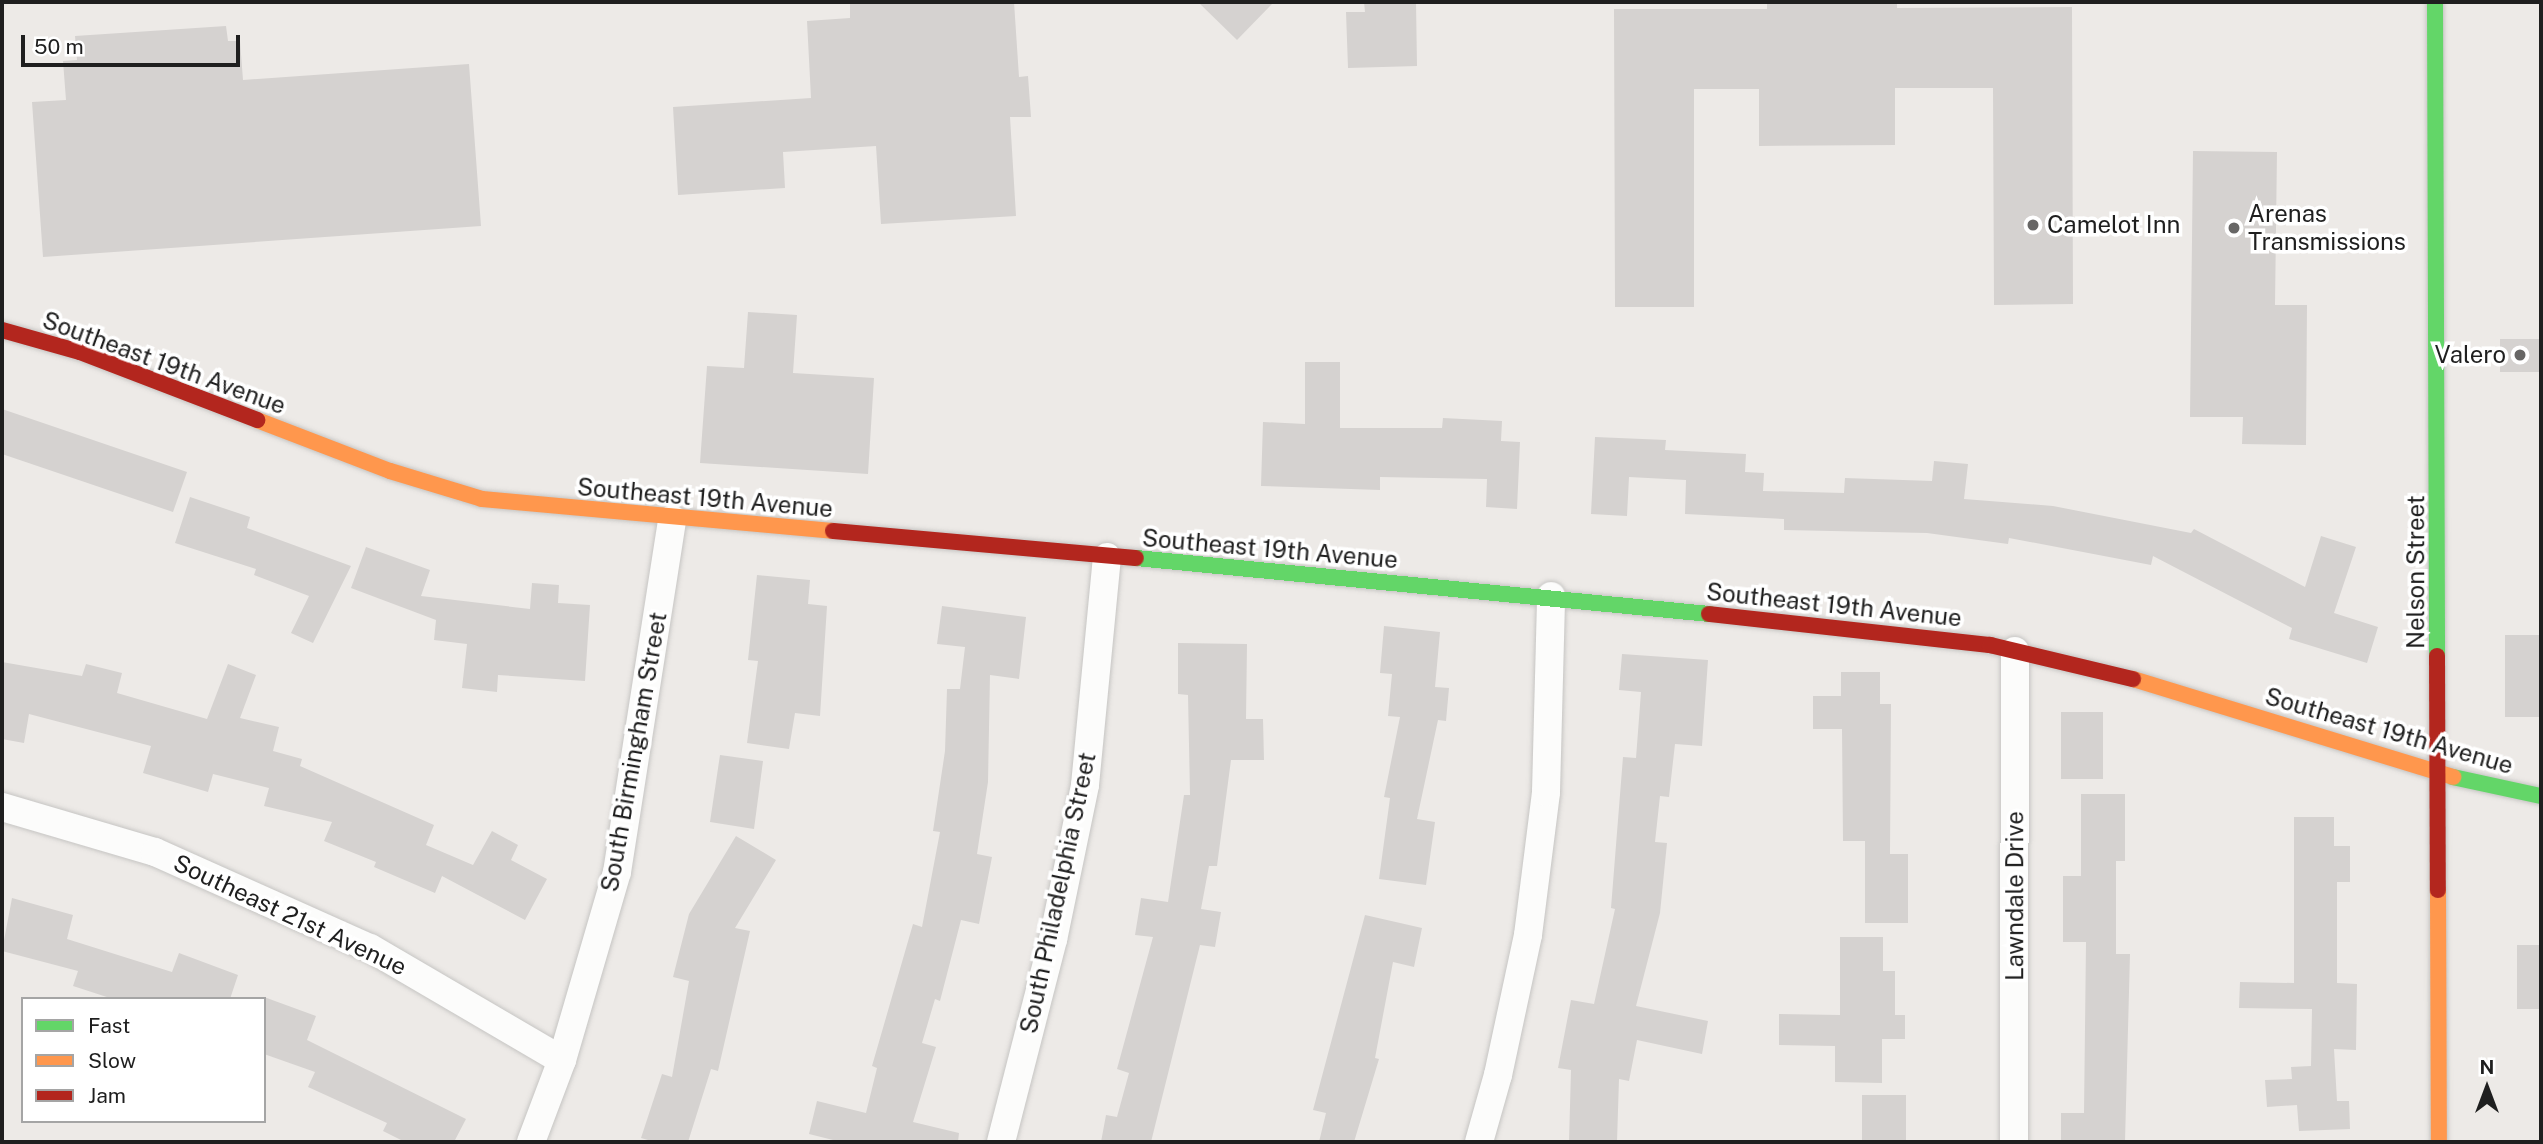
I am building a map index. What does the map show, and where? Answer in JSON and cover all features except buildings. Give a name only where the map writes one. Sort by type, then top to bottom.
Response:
[{"type":"street","name":"Nelson Street","points":[[2435,2],[2440,774],[2439,1142]]},
{"type":"street","name":"Southeast 19th Avenue","points":[[2,330],[80,352],[390,471],[482,499],[672,519],[1551,596],[2015,651],[2107,671],[2440,774],[2541,796]]},
{"type":"street","name":"South Birmingham Street","points":[[531,1142],[562,1060],[617,872],[672,519]]},
{"type":"street","name":"South Philadelphia Street","points":[[1001,1142],[1053,940],[1086,785],[1107,557]]},
{"type":"street","points":[[1479,1142],[1499,1076],[1528,934],[1543,818],[1551,596]]},
{"type":"street","name":"Lawndale Drive","points":[[2014,1142],[2015,651]]},
{"type":"street","name":"Southeast 21st Avenue","points":[[2,807],[155,852],[370,948],[562,1060]]},
{"type":"traffic: fast","points":[[2435,2],[2437,656]]},
{"type":"traffic: fast","points":[[1136,558],[1709,614]]},
{"type":"traffic: fast","points":[[2453,777],[2541,796]]},
{"type":"traffic: slow","points":[[257,420],[390,471],[482,499],[833,531]]},
{"type":"traffic: slow","points":[[2133,679],[2453,777]]},
{"type":"traffic: slow","points":[[2438,890],[2439,1142]]},
{"type":"traffic: jam","points":[[2,330],[80,352],[257,420]]},
{"type":"traffic: jam","points":[[833,531],[1136,558]]},
{"type":"traffic: jam","points":[[1709,614],[1990,645],[2133,679]]},
{"type":"traffic: jam","points":[[2437,656],[2438,890]]},
{"type":"place","name":"Camelot Inn","points":[[2033,225]]},
{"type":"place","name":"Arenas Transmissions","points":[[2234,228]]},
{"type":"place","name":"Valero","points":[[2520,355]]}]
